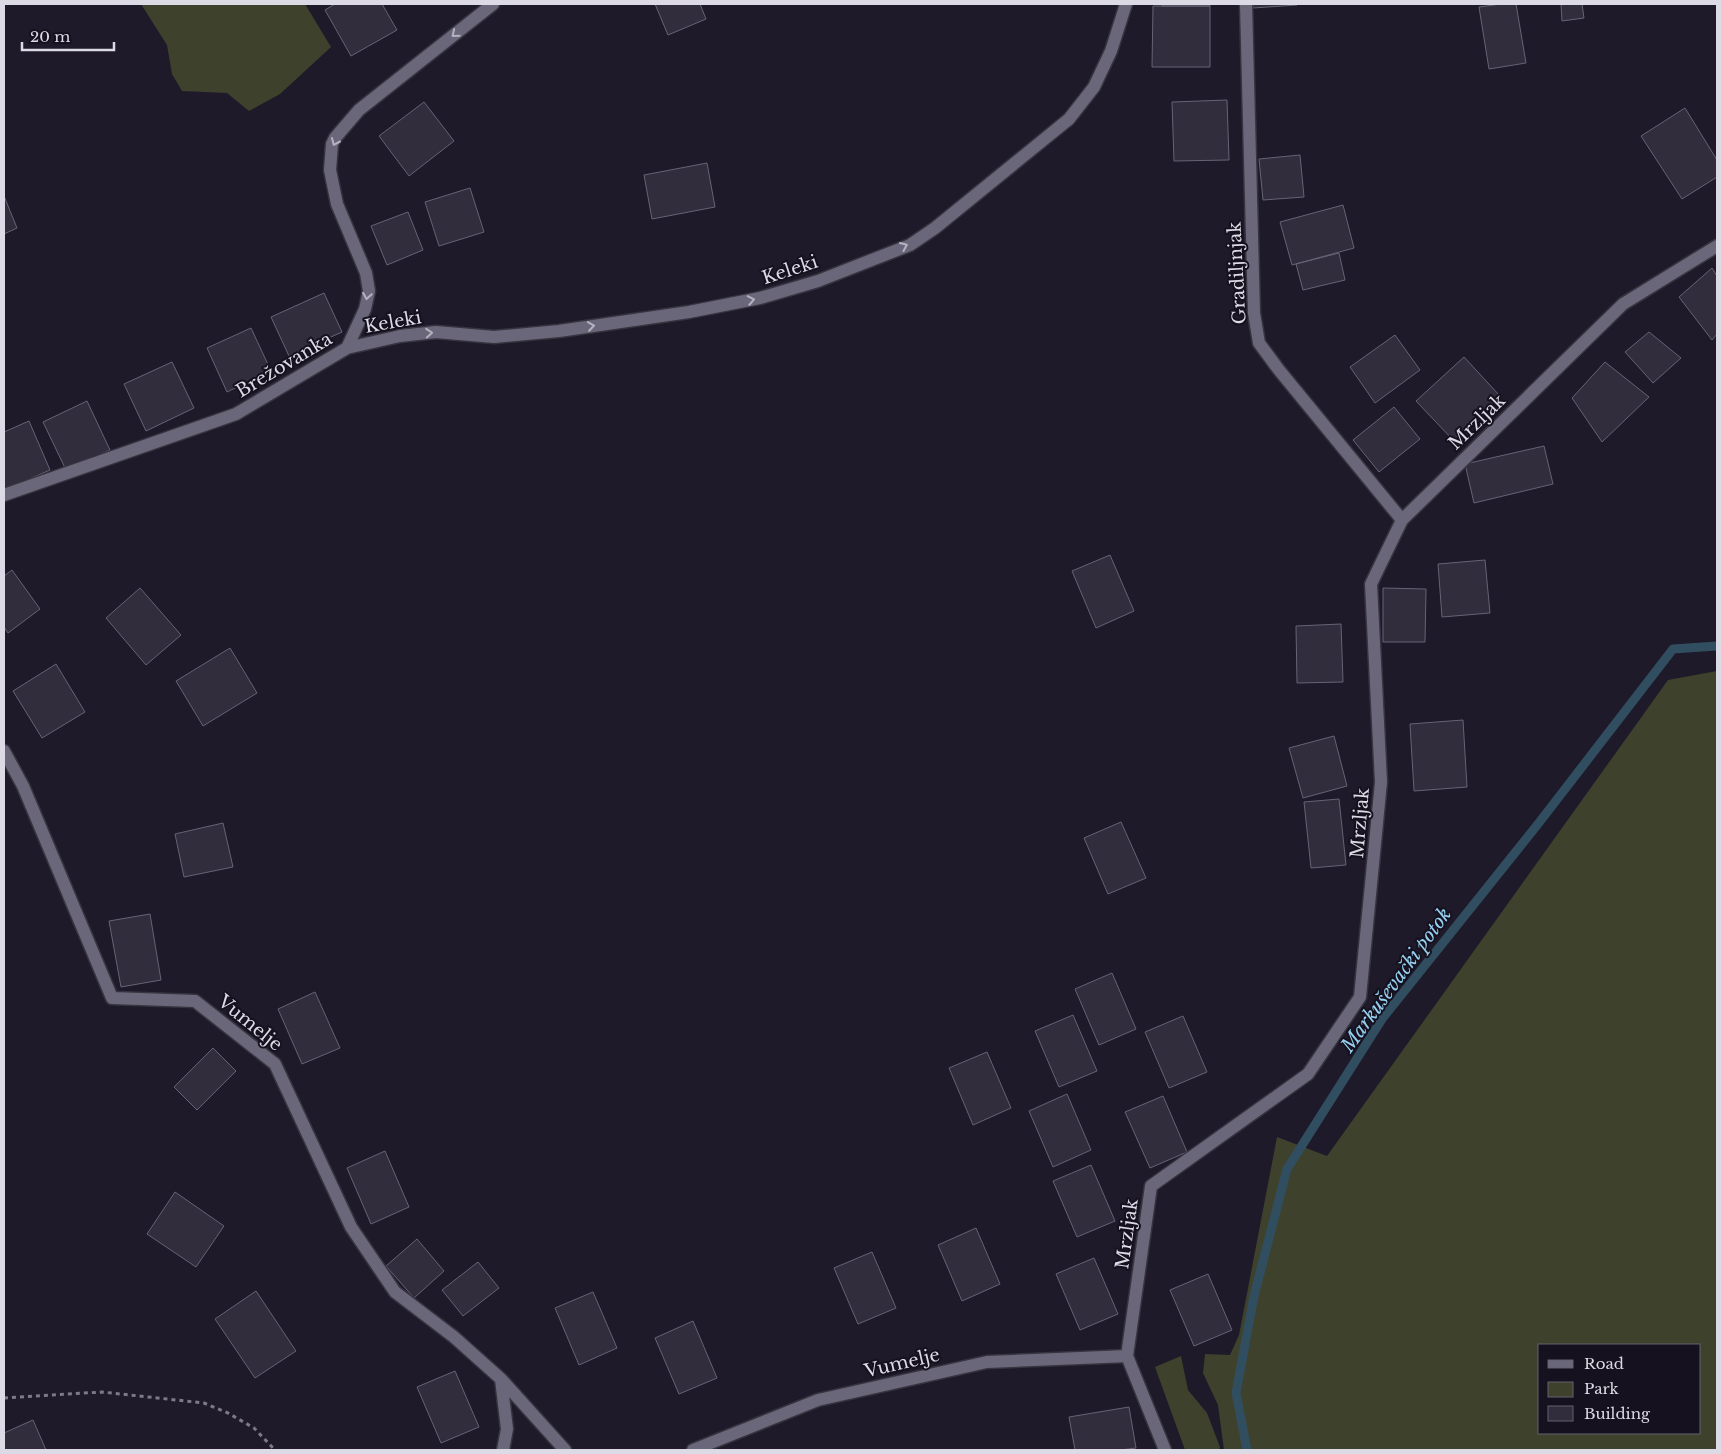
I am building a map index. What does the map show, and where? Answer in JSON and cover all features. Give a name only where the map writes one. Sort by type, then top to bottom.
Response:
[{"type":"street","name":"Brežovanka","points":[[4,495],[236,414],[347,348],[365,310],[369,291],[366,273],[336,204],[330,170],[332,144],[360,110],[493,4]]},
{"type":"street","name":"Keleki","points":[[347,348],[400,336],[436,332],[494,337],[559,331],[690,312],[760,298],[818,281],[910,245],[935,228],[1070,119],[1094,87],[1111,51],[1126,4]]},
{"type":"street","name":"Gradiljnjak","points":[[1246,4],[1254,313],[1259,343],[1402,520]]},
{"type":"street","name":"Mrzljak","points":[[1127,1356],[1151,1186],[1308,1074],[1360,998],[1381,782],[1371,584],[1402,520],[1623,304],[1717,246]]},
{"type":"street","name":"Vumelje","points":[[4,751],[24,786],[112,998],[195,1001],[275,1064],[351,1227],[395,1292],[454,1337],[501,1379],[565,1450]]},
{"type":"street","name":"Vumelje","points":[[693,1450],[818,1400],[987,1362],[1127,1356]]},
{"type":"street","points":[[1127,1356],[1165,1450]]},
{"type":"street","points":[[501,1379],[507,1429],[503,1450]]},
{"type":"path","points":[[4,1398],[102,1392],[204,1403],[228,1413],[254,1428],[275,1450]]},
{"type":"green space","points":[[141,4],[305,4],[331,47],[280,94],[249,111],[227,93],[182,91],[172,74],[167,45]]},
{"type":"green space","points":[[1717,671],[1717,1450],[1224,1450],[1218,1405],[1203,1373],[1205,1354],[1230,1355],[1239,1335],[1277,1137],[1327,1156],[1668,680]]},
{"type":"green space","points":[[1181,1356],[1188,1390],[1207,1413],[1220,1447],[1219,1450],[1185,1450],[1155,1367]]},
{"type":"building","points":[[335,4],[382,4],[397,30],[351,56],[325,10]]},
{"type":"building","points":[[655,4],[700,4],[706,19],[668,35]]},
{"type":"building","points":[[1162,4],[1210,4],[1210,6],[1162,6]]},
{"type":"building","points":[[1253,4],[1297,4],[1297,5],[1253,8]]},
{"type":"building","points":[[1516,4],[1526,63],[1489,69],[1479,7]]},
{"type":"building","points":[[1561,4],[1582,4],[1584,18],[1562,21]]},
{"type":"building","points":[[1153,6],[1210,6],[1210,67],[1152,67]]},
{"type":"building","points":[[1227,100],[1229,160],[1174,161],[1172,102]]},
{"type":"building","points":[[424,102],[454,141],[409,176],[379,136]]},
{"type":"building","points":[[1685,108],[1717,160],[1717,177],[1682,199],[1641,136]]},
{"type":"building","points":[[1300,155],[1304,197],[1263,200],[1259,159]]},
{"type":"building","points":[[707,163],[715,207],[652,219],[644,175]]},
{"type":"building","points":[[470,188],[484,232],[439,246],[425,202]]},
{"type":"building","points":[[4,196],[17,228],[4,234]]},
{"type":"building","points":[[1343,205],[1354,248],[1292,265],[1280,222]]},
{"type":"building","points":[[408,212],[423,250],[387,265],[371,226]]},
{"type":"building","points":[[1339,253],[1345,280],[1303,290],[1296,264]]},
{"type":"building","points":[[1712,268],[1717,276],[1717,334],[1712,340],[1679,297]]},
{"type":"building","points":[[324,293],[342,332],[289,356],[271,317]]},
{"type":"building","points":[[251,328],[271,371],[227,392],[207,348]]},
{"type":"building","points":[[1649,332],[1681,358],[1653,383],[1625,352]]},
{"type":"building","points":[[1395,335],[1420,370],[1375,403],[1350,367]]},
{"type":"building","points":[[1464,357],[1500,396],[1453,440],[1416,401]]},
{"type":"building","points":[[172,362],[194,408],[146,431],[124,384]]},
{"type":"building","points":[[1605,362],[1649,397],[1602,442],[1572,398]]},
{"type":"building","points":[[87,401],[110,450],[66,470],[43,422]]},
{"type":"building","points":[[1394,407],[1420,439],[1379,472],[1353,440]]},
{"type":"building","points":[[29,421],[50,470],[4,490],[4,432]]},
{"type":"building","points":[[1544,446],[1553,484],[1474,503],[1465,464]]},
{"type":"building","points":[[1110,555],[1134,611],[1096,628],[1072,571]]},
{"type":"building","points":[[1485,560],[1490,613],[1442,617],[1438,564]]},
{"type":"building","points":[[12,570],[40,609],[8,633],[4,627],[4,576]]},
{"type":"building","points":[[140,588],[181,635],[146,665],[106,618]]},
{"type":"building","points":[[1383,588],[1426,589],[1425,642],[1383,642]]},
{"type":"building","points":[[1341,624],[1343,682],[1297,683],[1296,626]]},
{"type":"building","points":[[230,648],[257,693],[203,726],[176,681]]},
{"type":"building","points":[[56,664],[85,712],[42,738],[13,691]]},
{"type":"building","points":[[1463,720],[1467,787],[1414,791],[1410,724]]},
{"type":"building","points":[[1334,736],[1347,786],[1303,798],[1289,748]]},
{"type":"building","points":[[1339,799],[1346,865],[1311,868],[1304,802]]},
{"type":"building","points":[[1121,822],[1146,878],[1108,894],[1084,838]]},
{"type":"building","points":[[223,823],[233,867],[184,877],[175,834]]},
{"type":"building","points":[[150,914],[161,980],[121,987],[109,921]]},
{"type":"building","points":[[1112,973],[1136,1029],[1099,1045],[1075,989]]},
{"type":"building","points":[[315,992],[340,1048],[302,1064],[278,1009]]},
{"type":"building","points":[[1073,1015],[1097,1071],[1059,1087],[1035,1031]]},
{"type":"building","points":[[1183,1016],[1207,1072],[1169,1088],[1145,1032]]},
{"type":"building","points":[[213,1048],[236,1071],[197,1110],[174,1087]]},
{"type":"building","points":[[987,1052],[1011,1108],[973,1125],[949,1068]]},
{"type":"building","points":[[1067,1094],[1091,1150],[1053,1167],[1029,1111]]},
{"type":"building","points":[[1163,1096],[1187,1152],[1150,1168],[1125,1112]]},
{"type":"building","points":[[385,1151],[409,1207],[371,1224],[347,1168]]},
{"type":"building","points":[[1091,1165],[1115,1221],[1077,1237],[1053,1181]]},
{"type":"building","points":[[175,1192],[224,1226],[196,1267],[147,1234]]},
{"type":"building","points":[[976,1228],[1000,1284],[962,1301],[938,1245]]},
{"type":"building","points":[[417,1239],[444,1271],[414,1298],[386,1266]]},
{"type":"building","points":[[872,1252],[896,1308],[858,1324],[834,1268]]},
{"type":"building","points":[[1094,1258],[1118,1314],[1080,1330],[1056,1274]]},
{"type":"building","points":[[478,1262],[499,1288],[463,1316],[442,1290]]},
{"type":"building","points":[[1208,1274],[1232,1330],[1194,1346],[1170,1290]]},
{"type":"building","points":[[256,1291],[296,1351],[255,1378],[215,1319]]},
{"type":"building","points":[[593,1292],[617,1348],[579,1365],[555,1308]]},
{"type":"building","points":[[693,1321],[717,1378],[679,1394],[655,1338]]},
{"type":"building","points":[[455,1371],[479,1427],[441,1443],[417,1387]]},
{"type":"building","points":[[1129,1407],[1136,1448],[1075,1450],[1069,1417]]},
{"type":"building","points":[[33,1420],[46,1450],[4,1450],[4,1433]]},
{"type":"waterway","name":"Markuševački potok","points":[[1247,1450],[1236,1393],[1254,1296],[1287,1169],[1382,1019],[1538,824],[1673,649],[1717,646]]}]
